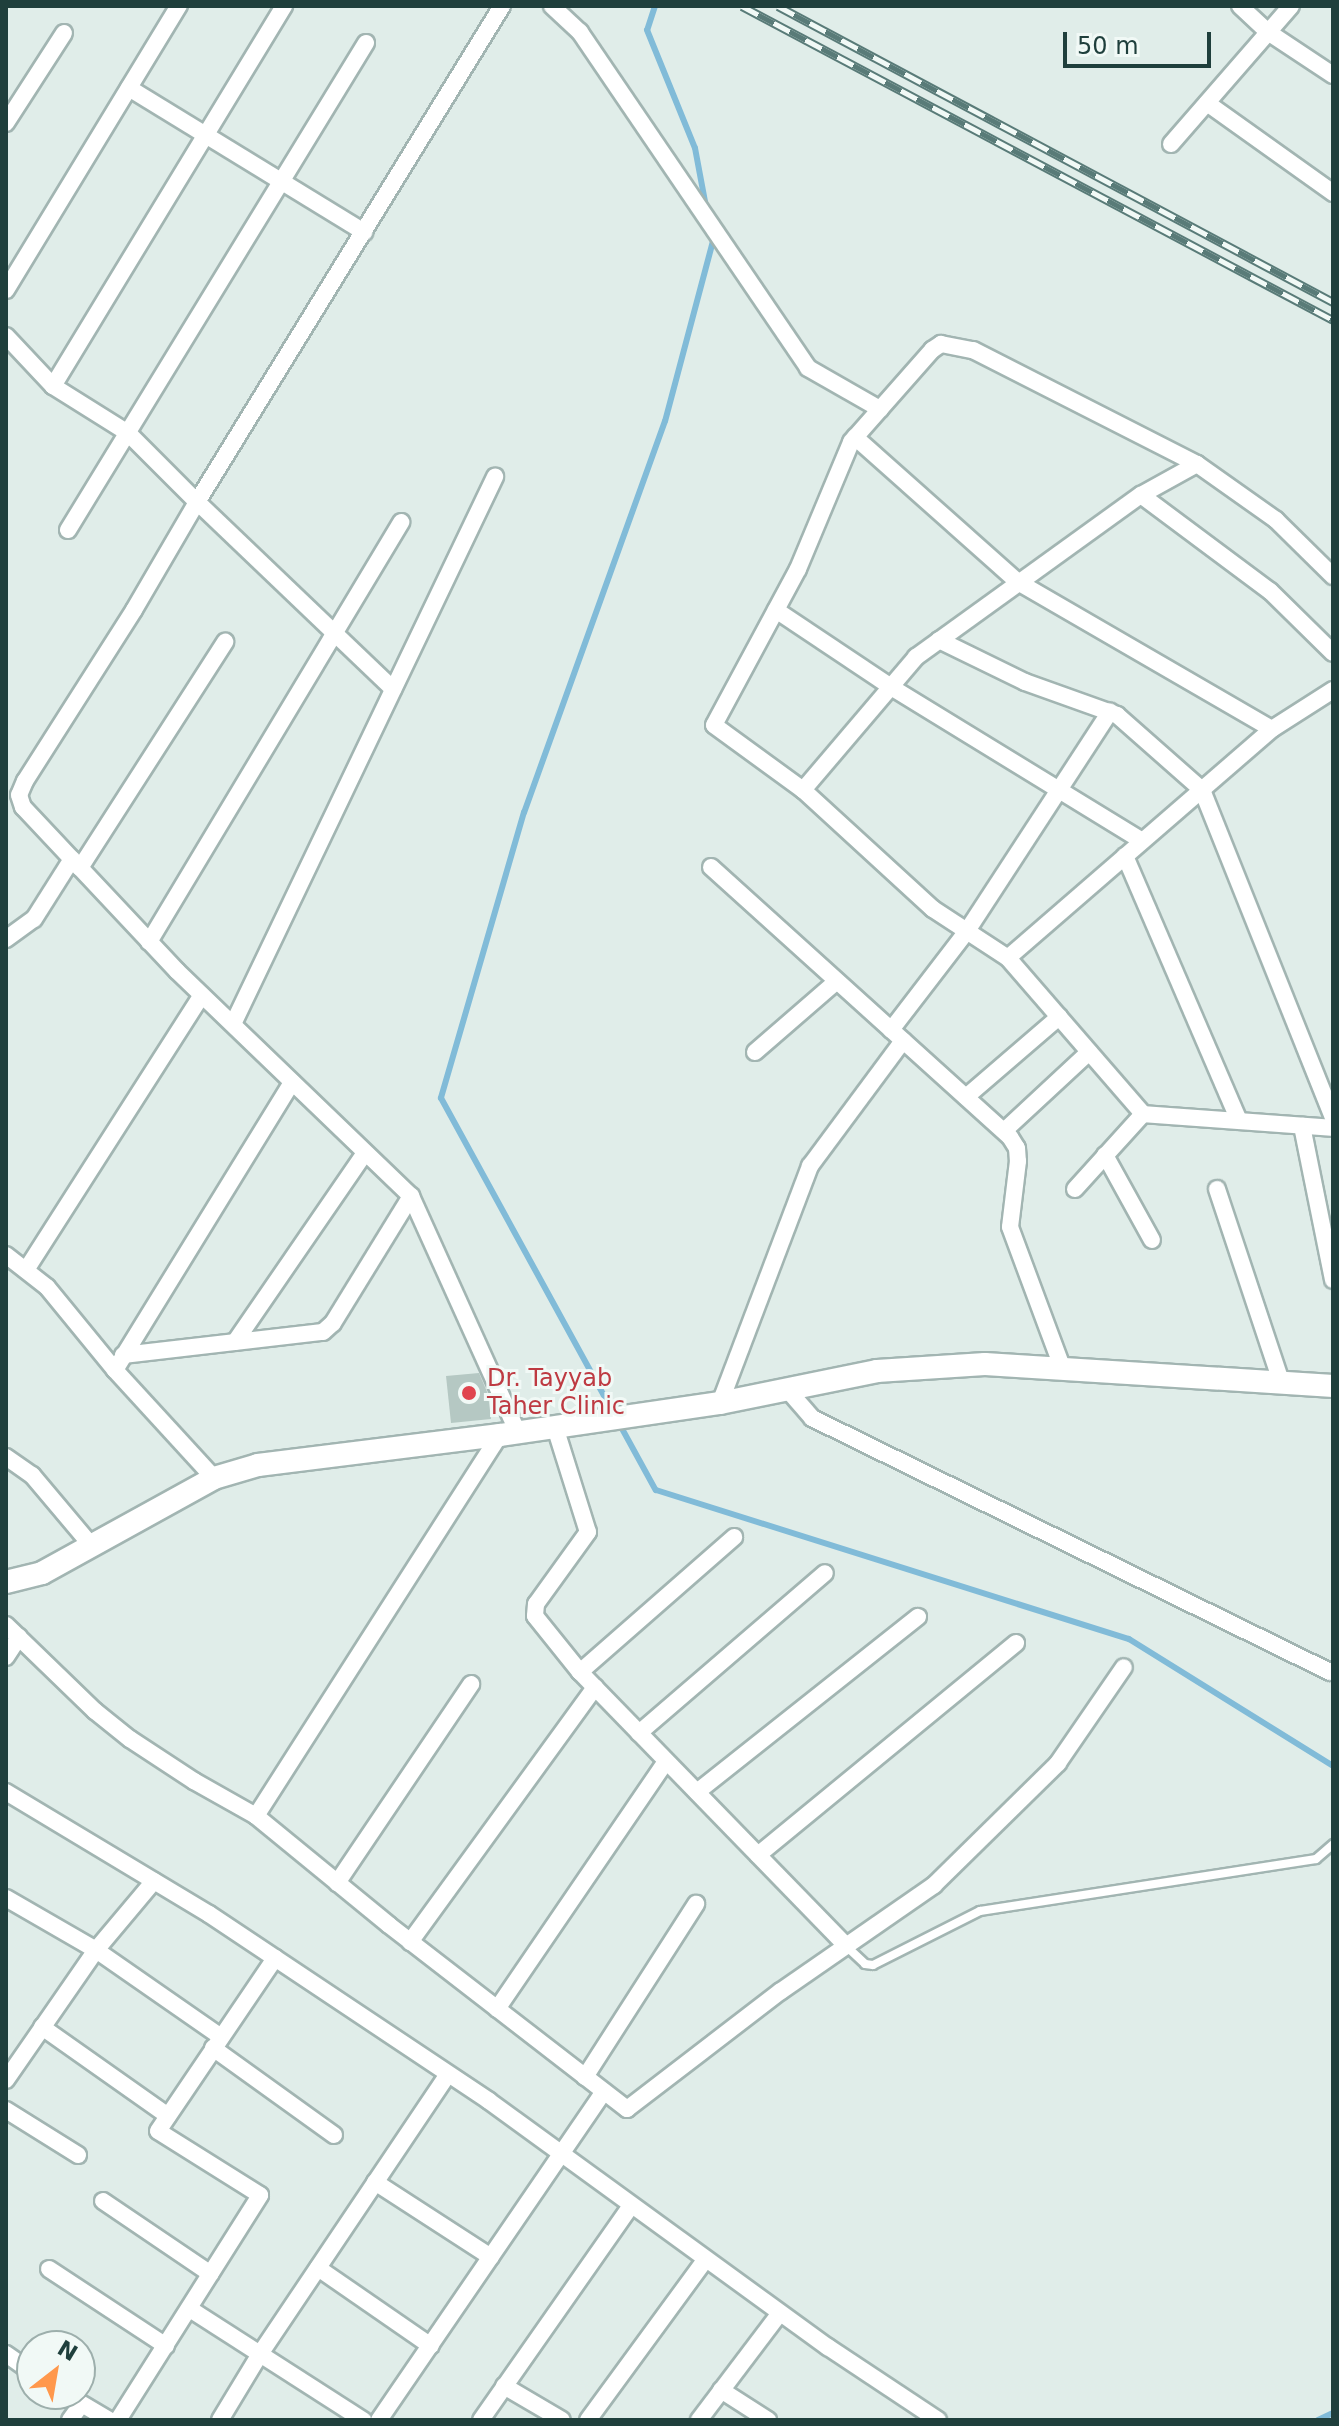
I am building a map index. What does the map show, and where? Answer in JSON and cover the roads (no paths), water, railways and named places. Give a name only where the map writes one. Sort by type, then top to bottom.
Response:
[{"type":"street","points":[[6,290],[179,6]]},
{"type":"street","points":[[53,386],[284,6]]},
{"type":"street","points":[[502,6],[19,795],[23,807],[149,942],[411,1196],[509,1434]]},
{"type":"street","points":[[552,6],[580,32],[808,368],[880,409]]},
{"type":"street","points":[[1240,6],[1268,32],[1333,75]]},
{"type":"street","points":[[1171,144],[1291,6]]},
{"type":"street","points":[[6,123],[64,33]]},
{"type":"street","points":[[68,530],[366,43]]},
{"type":"street","points":[[129,88],[364,232]]},
{"type":"street","points":[[1207,103],[1333,193]]},
{"type":"street","points":[[6,336],[53,386],[128,433],[393,689]]},
{"type":"street","points":[[1333,576],[1276,520],[1197,464],[962,345],[941,344],[932,350],[855,437],[798,569],[714,725],[803,790],[933,909],[1008,958],[1143,1114],[1333,1128]]},
{"type":"street","points":[[855,437],[1018,582],[1272,729]]},
{"type":"street","points":[[803,790],[916,657],[1141,495],[1197,464]]},
{"type":"street","points":[[233,1024],[495,477]]},
{"type":"street","points":[[1141,495],[1270,591],[1333,653]]},
{"type":"street","points":[[149,942],[401,522]]},
{"type":"street","points":[[776,610],[891,687],[1142,841]]},
{"type":"street","points":[[939,640],[1025,682],[1110,712],[1202,790],[1333,1118]]},
{"type":"street","points":[[6,939],[34,919],[76,864],[225,642]]},
{"type":"street","points":[[1008,958],[1272,729],[1333,690]]},
{"type":"street","points":[[720,1403],[810,1166],[1061,791],[1110,712]]},
{"type":"street","points":[[1125,856],[1239,1121]]},
{"type":"street","points":[[711,867],[1004,1131],[1017,1148],[1010,1227],[1062,1367]]},
{"type":"street","points":[[755,1052],[837,981]]},
{"type":"street","points":[[26,1270],[202,995]]},
{"type":"street","points":[[966,1097],[1059,1017]]},
{"type":"street","points":[[1004,1131],[1089,1052]]},
{"type":"street","points":[[119,1362],[292,1082]]},
{"type":"street","points":[[1075,1189],[1143,1114]]},
{"type":"street","points":[[1302,1126],[1326,1214],[1333,1280]]},
{"type":"street","points":[[235,1342],[365,1153]]},
{"type":"street","points":[[1105,1155],[1152,1240]]},
{"type":"street","points":[[1217,1189],[1282,1384]]},
{"type":"street","points":[[119,1362],[235,1342],[323,1332],[329,1328],[411,1196]]},
{"type":"street","points":[[6,1255],[47,1287],[119,1362],[214,1478]]},
{"type":"street","points":[[6,1582],[42,1573],[214,1478],[258,1465],[509,1434],[720,1403],[877,1371],[931,1366],[1062,1367],[1333,1386]]},
{"type":"street","points":[[787,1389],[812,1418],[1330,1672]]},
{"type":"street","points":[[555,1427],[588,1532],[533,1612],[580,1672],[846,1946]]},
{"type":"street","points":[[256,1816],[509,1434]]},
{"type":"street","points":[[6,1457],[32,1475],[91,1545]]},
{"type":"street","points":[[580,1672],[734,1537]]},
{"type":"street","points":[[639,1733],[825,1573]]},
{"type":"street","points":[[697,1792],[918,1617]]},
{"type":"street","points":[[12,1631],[95,1711],[130,1739],[194,1781],[256,1816],[410,1942],[627,2109],[781,1991],[934,1885],[1058,1763],[1124,1667]]},
{"type":"street","points":[[6,1657],[12,1631]]},
{"type":"street","points":[[758,1855],[1016,1643]]},
{"type":"street","points":[[337,1883],[471,1684]]},
{"type":"street","points":[[410,1942],[595,1687]]},
{"type":"street","points":[[497,2009],[666,1761]]},
{"type":"street","points":[[6,1792],[275,1958],[448,2074],[780,2313],[938,2420]]},
{"type":"street","points":[[6,2080],[96,1950],[154,1881]]},
{"type":"street","points":[[7,1899],[96,1950],[334,2135]]},
{"type":"street","points":[[585,2077],[696,1904]]},
{"type":"street","points":[[118,2420],[260,2195],[158,2131],[275,1958]]},
{"type":"street","points":[[42,2027],[168,2116]]},
{"type":"street","points":[[220,2420],[260,2354],[448,2074]]},
{"type":"street","points":[[379,2420],[604,2092]]},
{"type":"street","points":[[6,2110],[78,2155]]},
{"type":"street","points":[[375,2182],[491,2257]]},
{"type":"street","points":[[103,2201],[211,2274]]},
{"type":"street","points":[[481,2420],[631,2206]]},
{"type":"street","points":[[588,2420],[705,2260]]},
{"type":"street","points":[[318,2268],[431,2346]]},
{"type":"street","points":[[49,2269],[166,2346]]},
{"type":"street","points":[[190,2309],[363,2420]]},
{"type":"street","points":[[699,2420],[780,2313]]},
{"type":"street","points":[[504,2386],[562,2420]]},
{"type":"street","points":[[721,2390],[768,2420]]},
{"type":"street","points":[[90,2410],[109,2420]]},
{"type":"lane","points":[[846,1946],[865,1964],[873,1965],[980,1911],[1316,1859],[1333,1844]]},
{"type":"waterway","points":[[655,6],[647,30],[695,148],[706,207]]},
{"type":"waterway","points":[[711,234],[713,241],[665,421],[524,812],[441,1098],[656,1490],[1129,1639],[1333,1766]]},
{"type":"waterway","points":[[1318,2420],[1333,2413]]},
{"type":"railway","points":[[742,6],[1333,320]]},
{"type":"railway","points":[[778,6],[1333,302]]},
{"type":"place","name":"Dr. Tayyab Taher Clinic","points":[[469,1393]]}]
